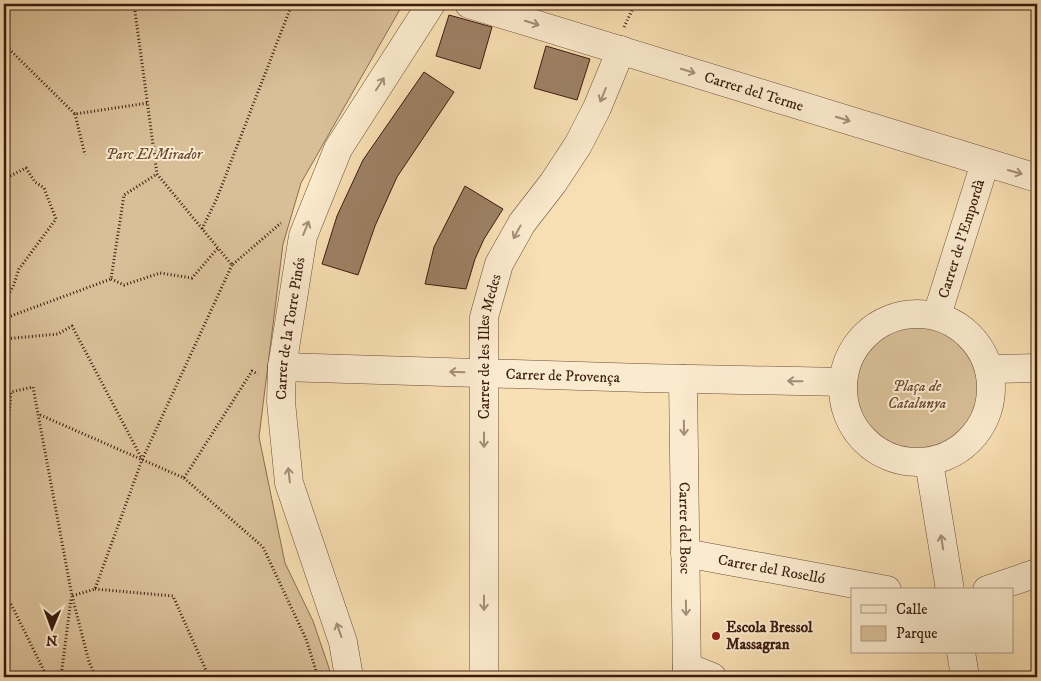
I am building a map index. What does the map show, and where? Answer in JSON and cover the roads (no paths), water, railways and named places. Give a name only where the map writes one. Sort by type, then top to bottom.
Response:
[{"type":"street","name":"Carrer de la Torre Pinós","points":[[349,677],[343,642],[289,483],[281,402],[271,371],[303,236],[338,149],[431,4]]},
{"type":"street","name":"Carrer del Terme","points":[[469,4],[1037,178]]},
{"type":"street","name":"Carrer de les Illes Medes","points":[[484,677],[484,317],[499,264],[522,223],[578,145],[598,108],[622,50]]},
{"type":"street","name":"Carrer de l'Empordà","points":[[937,315],[985,163]]},
{"type":"street","points":[[912,314],[937,315],[969,335],[984,356],[989,369],[992,394],[988,410],[976,434],[960,449],[929,462],[901,462],[886,456],[863,441],[854,430],[844,405],[842,388],[850,354],[865,334],[876,326],[899,316],[912,314]]},
{"type":"street","points":[[989,369],[1037,368]]},
{"type":"street","name":"Carrer de Provença","points":[[271,371],[484,373],[843,382]]},
{"type":"street","name":"Carrer del Bosc","points":[[683,379],[687,672]]},
{"type":"street","points":[[929,462],[950,588]]},
{"type":"street","name":"Carrer del Roselló","points":[[685,554],[876,588]]},
{"type":"street","points":[[993,588],[1037,573]]},
{"type":"street","points":[[961,654],[965,677]]},
{"type":"street","points":[[687,672],[712,677]]},
{"type":"place","name":"Escola Bressol Massagran","points":[[716,636]]},
{"type":"park label","name":"Parc El Mirador","points":[[154,154]]},
{"type":"park label","name":"Plaça de Catalunya","points":[[917,394]]}]
